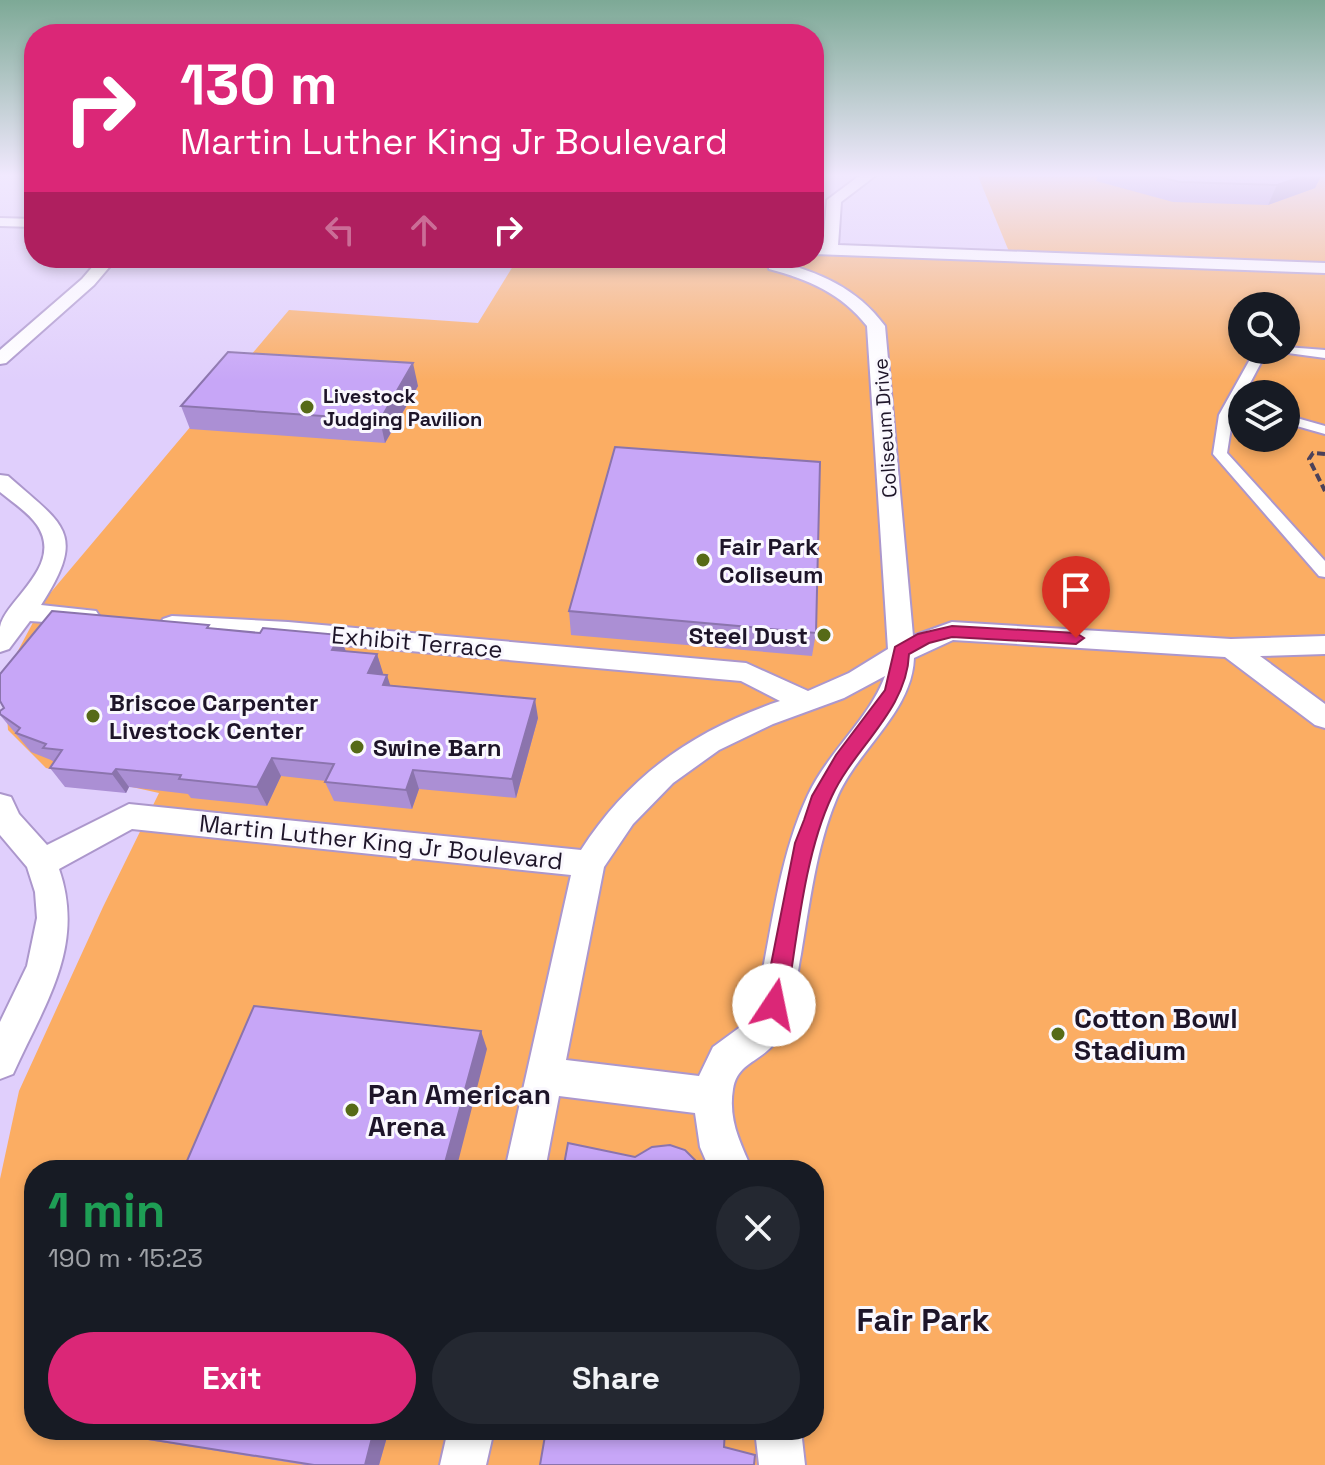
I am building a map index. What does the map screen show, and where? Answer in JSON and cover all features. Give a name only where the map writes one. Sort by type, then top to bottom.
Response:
[{"type":"street","points":[[824,250],[1325,268]]},
{"type":"street","points":[[0,359],[100,268]]},
{"type":"street","name":"Coliseum Drive","points":[[714,1097],[722,1064],[735,1050],[755,1038],[767,1023],[774,1005],[805,843],[822,796],[842,761],[893,692],[900,672],[901,651],[876,326],[861,307],[831,286],[784,268]]},
{"type":"street","points":[[1300,352],[1325,354]]},
{"type":"street","points":[[1228,423],[1218,441],[1220,454],[1325,572]]},
{"type":"street","points":[[1300,423],[1325,430]]},
{"type":"street","points":[[0,481],[47,522],[58,551],[52,569],[0,643]]},
{"type":"street","points":[[21,612],[115,620]]},
{"type":"street","name":"Exhibit Terrace","points":[[147,622],[241,631],[288,631],[746,672],[806,702]]},
{"type":"street","name":"Martin Luther King Jr Boulevard","points":[[42,863],[129,816],[589,864],[608,831],[635,797],[664,772],[724,733],[868,675],[924,638],[952,631],[1231,648],[1325,645]]},
{"type":"street","points":[[1231,648],[1325,718]]},
{"type":"street","points":[[0,806],[4,820],[42,863],[52,908],[53,941],[43,973],[0,1061]]},
{"type":"street","points":[[527,1160],[589,864]]},
{"type":"street","points":[[545,1076],[714,1097],[715,1135],[727,1160]]},
{"type":"street","points":[[463,1465],[469,1440]]},
{"type":"street","points":[[779,1440],[782,1465]]},
{"type":"shaded area","points":[[1006,244],[1325,244],[1325,1465],[0,1465],[0,1179],[19,1091],[159,793],[46,768],[8,730],[4,677],[46,598],[289,310],[478,323],[512,268],[824,268],[824,249],[1010,254]]},
{"type":"building","points":[[228,352],[413,363],[380,420],[181,406]]},
{"type":"building","name":"Fair Park Coliseum","points":[[615,447],[820,462],[816,633],[569,611]]},
{"type":"building","points":[[52,611],[209,625],[207,628],[260,633],[263,628],[340,635],[332,650],[377,654],[368,673],[387,675],[383,685],[535,699],[512,779],[413,770],[406,790],[325,782],[334,764],[272,758],[257,787],[116,769],[112,774],[50,768],[62,750],[43,748],[46,744],[16,733],[20,728],[0,714],[4,708],[0,701],[0,674]]},
{"type":"building","name":"Pan American Arena","points":[[254,1006],[481,1031],[446,1160],[187,1160]]},
{"type":"building","points":[[568,1143],[635,1157],[652,1147],[670,1145],[685,1150],[695,1160],[565,1160]]},
{"type":"building","points":[[155,1440],[371,1440],[365,1465],[314,1465]]},
{"type":"building","points":[[544,1440],[724,1440],[724,1447],[755,1455],[754,1465],[540,1465]]},
{"type":"railway","points":[[1325,454],[1313,453],[1309,459],[1325,491]]},
{"type":"place","name":"Livestock Judging Pavilion","points":[[307,407]]},
{"type":"place","name":"Fair Park Coliseum","points":[[703,560]]},
{"type":"place","name":"Steel Dust","points":[[824,635]]},
{"type":"place","name":"Briscoe Carpenter Livestock Center","points":[[93,716]]},
{"type":"place","name":"Swine Barn","points":[[357,747]]},
{"type":"place","name":"Cotton Bowl Stadium","points":[[1058,1034]]},
{"type":"place","name":"Pan American Arena","points":[[352,1110]]},
{"type":"district","name":"Fair Park","points":[[923,1320]]},
{"type":"route","points":[[774,1005],[805,843],[813,820],[822,796],[842,761],[893,692],[900,672],[901,651],[924,638],[952,631],[1076,638]]}]
